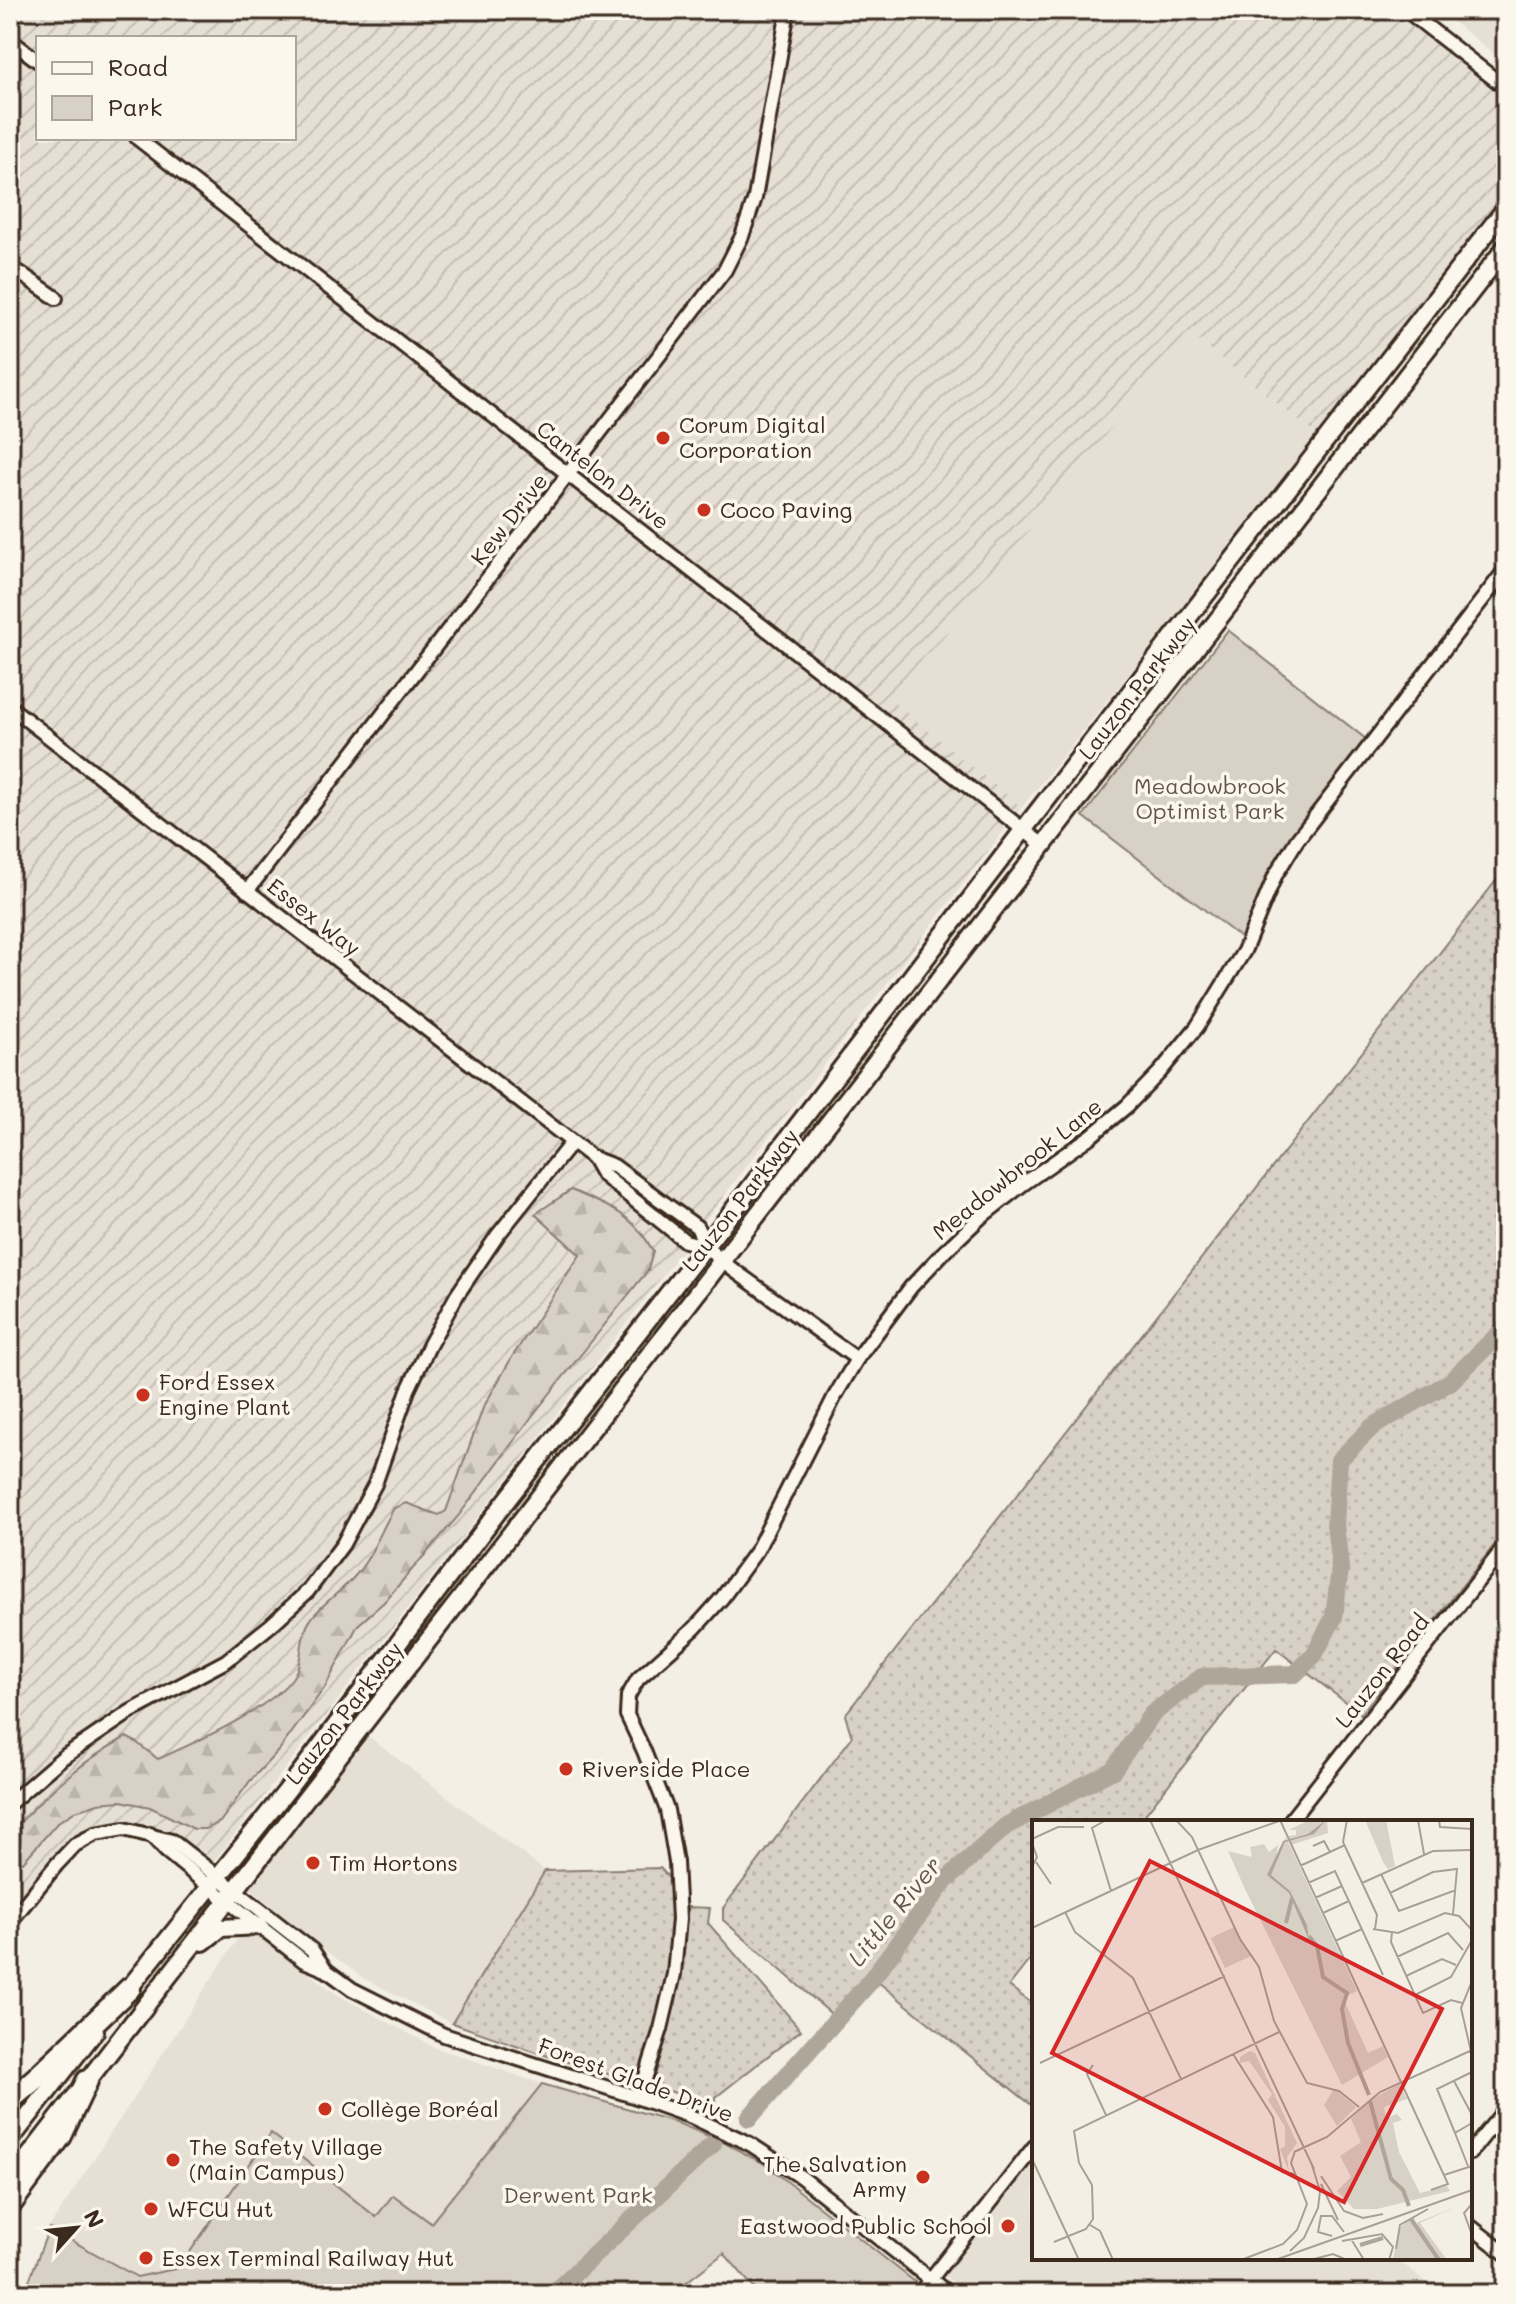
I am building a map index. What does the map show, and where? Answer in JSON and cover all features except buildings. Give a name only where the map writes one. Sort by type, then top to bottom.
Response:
[{"type":"highway","points":[[10,2100],[130,1988]]},
{"type":"highway","points":[[10,2205],[61,2136],[87,2081]]},
{"type":"main road","name":"Lauzon Parkway","points":[[10,2140],[288,1789],[1024,829],[1506,208]]},
{"type":"main road","name":"Lauzon Parkway","points":[[10,2181],[1506,247]]},
{"type":"main road","points":[[185,1955],[221,1928],[259,1926]]},
{"type":"street","name":"Kew Drive","points":[[247,891],[725,270],[742,236],[755,198],[788,10]]},
{"type":"street","points":[[1406,10],[1506,88]]},
{"type":"street","points":[[10,40],[36,60]]},
{"type":"street","name":"Cantelon Drive","points":[[140,140],[1043,845]]},
{"type":"street","points":[[10,272],[20,273],[56,298]]},
{"type":"street","name":"Meadowbrook Lane","points":[[639,2098],[661,2029],[674,1974],[679,1919],[676,1862],[667,1810],[627,1715],[628,1696],[638,1679],[686,1637],[722,1598],[757,1550],[835,1396],[857,1359],[911,1287],[992,1209],[1127,1106],[1204,1017],[1244,951],[1275,876],[1297,840],[1506,569]]},
{"type":"street","name":"Essex Way","points":[[10,707],[593,1158],[614,1166],[692,1223],[706,1246],[721,1261],[857,1359]]},
{"type":"street","points":[[10,1803],[62,1758],[130,1712],[226,1661],[308,1591],[343,1544],[375,1484],[408,1390],[457,1295],[497,1236],[572,1142]]},
{"type":"street","name":"Essex Way","points":[[593,1158],[602,1174],[685,1241],[706,1246]]},
{"type":"street","name":"Lauzon Road","points":[[1291,1820],[1506,1545]]},
{"type":"street","points":[[10,1922],[15,1907],[75,1845],[95,1834],[124,1829],[172,1841],[231,1896]]},
{"type":"street","name":"Forest Glade Drive","points":[[231,1896],[259,1926],[304,1961],[444,2035],[639,2098],[692,2117],[750,2144],[801,2177],[949,2294]]},
{"type":"street","name":"Forest Glade Drive","points":[[231,1896],[312,1950],[326,1970]]},
{"type":"street","points":[[1472,2150],[1506,2108]]},
{"type":"street","points":[[919,2294],[1032,2150]]},
{"type":"street","points":[[1472,2228],[1506,2254]]},
{"type":"shaded area","points":[[10,10],[1405,10],[1506,88],[1506,190],[1319,437],[1188,332],[892,701],[1022,807],[208,1869],[124,1829],[75,1845],[10,1922]]},
{"type":"shaded area","points":[[1438,10],[1506,10],[1506,63]]},
{"type":"shaded area","points":[[1188,332],[1319,437],[1022,807],[891,701]]},
{"type":"shaded area","points":[[365,1734],[545,1871],[452,2023],[365,1979],[315,1943],[248,1886]]},
{"type":"shaded area","name":"Collège Boréal","points":[[242,1932],[256,1934],[336,1994],[434,2047],[542,2084],[386,2282],[271,2133],[179,2268],[137,2277],[49,2228]]},
{"type":"shaded area","name":"Eastwood Public School","points":[[1032,2162],[1032,2260],[1398,2260],[1442,2294],[967,2294],[944,2275]]},
{"type":"green space","name":"Meadowbrook Optimist Park","points":[[1228,630],[1367,740],[1273,869],[1241,938],[1083,816]]},
{"type":"green space","points":[[1506,868],[1506,1530],[1361,1714],[1276,1649],[1141,1820],[1032,1820],[1032,1957],[1009,1986],[1032,2003],[1032,2105],[873,1978],[836,2018],[723,1920],[723,1908],[852,1737],[845,1715]]},
{"type":"green space","points":[[571,1190],[618,1212],[637,1227],[653,1251],[648,1270],[533,1415],[460,1514],[384,1602],[358,1625],[325,1687],[220,1822],[206,1829],[194,1829],[150,1807],[121,1801],[98,1803],[58,1822],[23,1862],[10,1861],[10,1834],[64,1780],[110,1746],[126,1737],[158,1759],[231,1724],[268,1701],[293,1677],[311,1619],[360,1569],[394,1508],[406,1503],[439,1515],[446,1511],[483,1408],[512,1357],[580,1255],[535,1214]]},
{"type":"green space","points":[[660,1868],[672,1881],[667,1971],[662,2000],[639,2073],[631,2079],[551,2057],[452,2023],[545,1871]]},
{"type":"green space","points":[[688,1907],[710,1908],[708,1923],[801,2030],[716,2097],[716,2109],[659,2087],[653,2079],[671,2014]]},
{"type":"green space","name":"Derwent Park","points":[[542,2084],[675,2122],[765,2164],[915,2282],[906,2294],[759,2294],[724,2253],[671,2294],[24,2294],[49,2228],[137,2277],[179,2268],[271,2133],[376,2217],[393,2195],[431,2223]]},
{"type":"waterway","name":"Little River","points":[[749,2118],[867,1985],[944,1882],[1006,1826],[1113,1770],[1152,1714],[1202,1677],[1295,1674],[1314,1655],[1334,1617],[1340,1568],[1335,1524],[1339,1460],[1372,1427],[1450,1382],[1506,1327]]},
{"type":"waterway","name":"Little River","points":[[552,2294],[713,2144]]},
{"type":"place","name":"Corum Digital Corporation","points":[[663,438]]},
{"type":"place","name":"Coco Paving","points":[[704,510]]},
{"type":"place","name":"Ford Essex Engine Plant","points":[[143,1395]]},
{"type":"place","name":"Riverside Place","points":[[566,1769]]},
{"type":"place","name":"Tim Hortons","points":[[313,1863]]},
{"type":"place","name":"Collège Boréal","points":[[325,2109]]},
{"type":"place","name":"The Safety Village (Main Campus)","points":[[173,2160]]},
{"type":"place","name":"The Salvation Army","points":[[923,2177]]},
{"type":"place","name":"WFCU Hut","points":[[151,2209]]},
{"type":"place","name":"Eastwood Public School","points":[[1008,2226]]},
{"type":"place","name":"Essex Terminal Railway Hut","points":[[146,2258]]}]
